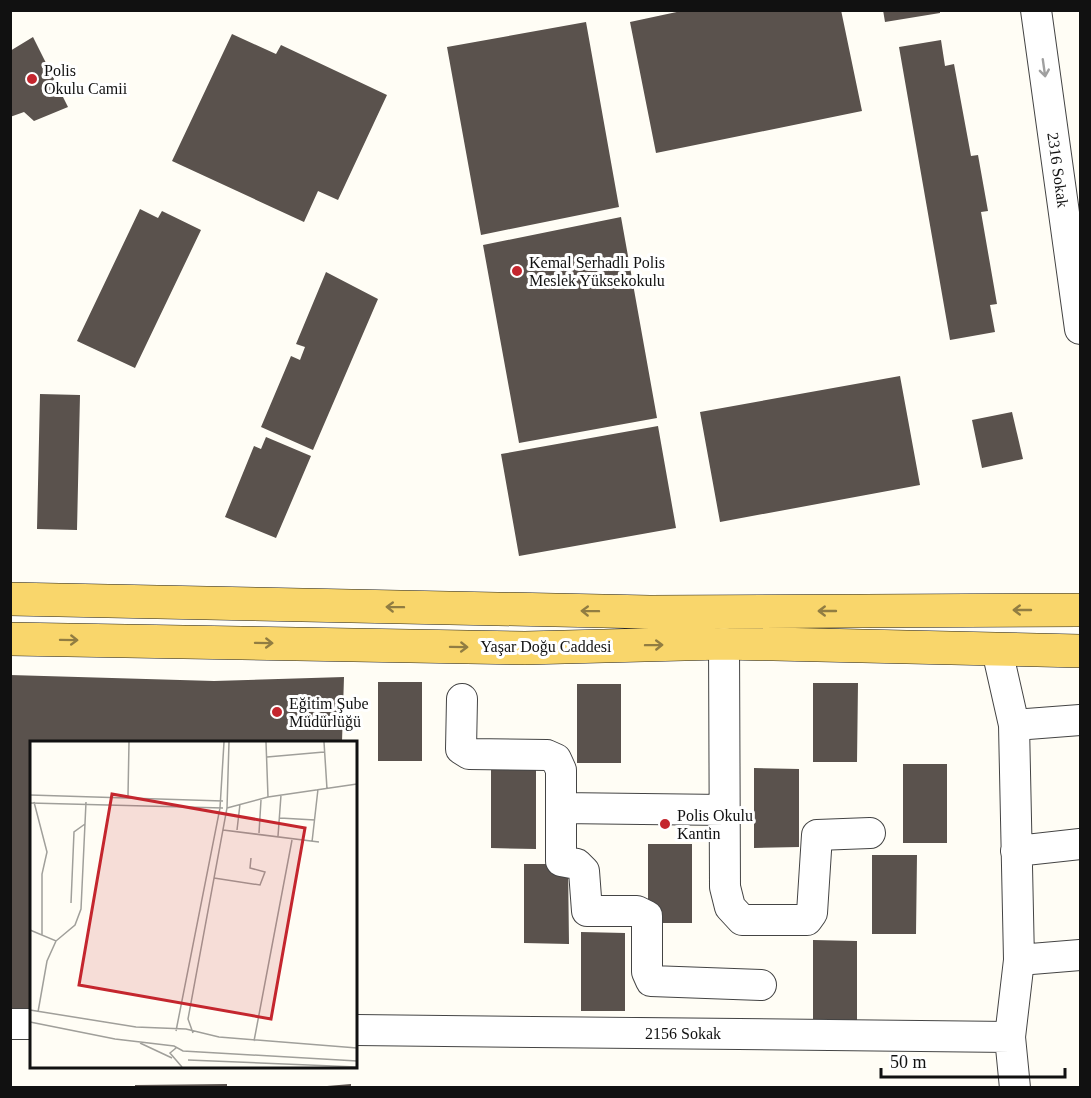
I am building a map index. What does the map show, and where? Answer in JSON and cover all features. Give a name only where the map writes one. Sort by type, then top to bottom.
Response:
[{"type":"main road","points":[[10,599],[650,612],[1080,610]]},
{"type":"main road","name":"Yaşar Doğu Caddesi","points":[[10,639],[525,648],[724,643],[1080,651]]},
{"type":"street","name":"2316 Sokak","points":[[1036,10],[1080,329]]},
{"type":"street","points":[[724,643],[725,887],[730,907],[742,920],[807,920],[812,913],[817,835],[870,833]]},
{"type":"street","points":[[997,650],[1014,725],[1019,960],[1010,1037],[1015,1088]]},
{"type":"street","points":[[462,699],[461,749],[469,754],[547,755],[556,759],[561,770],[561,861],[577,864],[584,871],[586,911],[637,911],[647,916],[647,972],[651,981],[761,985]]},
{"type":"street","points":[[1014,725],[1080,720]]},
{"type":"street","points":[[561,808],[724,810]]},
{"type":"street","points":[[1016,851],[1080,844]]},
{"type":"street","points":[[1019,960],[1080,956]]},
{"type":"street","points":[[10,1024],[30,1024]]},
{"type":"street","name":"2156 Sokak","points":[[357,1030],[1010,1037]]},
{"type":"building","points":[[686,10],[841,10],[862,111],[656,153],[630,22]]},
{"type":"building","points":[[883,10],[940,10],[940,13],[885,22]]},
{"type":"building","points":[[586,22],[619,207],[481,235],[447,47]]},
{"type":"building","points":[[232,34],[276,54],[281,45],[387,95],[338,200],[318,191],[304,222],[172,161]]},
{"type":"building","name":"Polis Okulu Camii","points":[[33,37],[68,107],[34,121],[24,112],[10,117],[10,51]]},
{"type":"building","points":[[941,40],[945,66],[954,64],[971,156],[978,155],[988,211],[981,212],[997,304],[990,305],[995,332],[950,340],[899,47]]},
{"type":"building","points":[[140,209],[158,218],[162,211],[201,230],[135,368],[77,341]]},
{"type":"building","points":[[621,217],[657,418],[519,443],[483,245]]},
{"type":"building","points":[[326,272],[378,299],[313,450],[261,427],[291,356],[300,360],[305,347],[296,344]]},
{"type":"building","points":[[900,376],[920,485],[720,522],[700,412]]},
{"type":"building","points":[[40,394],[80,395],[77,530],[37,529]]},
{"type":"building","points":[[1012,412],[1023,459],[982,468],[972,420]]},
{"type":"building","points":[[658,426],[676,528],[519,556],[501,454]]},
{"type":"building","points":[[266,437],[311,456],[276,538],[225,517],[254,446],[261,449]]},
{"type":"building","points":[[10,675],[214,681],[344,677],[342,741],[30,741],[30,1009],[10,1009]]},
{"type":"building","points":[[378,682],[422,682],[422,761],[378,761]]},
{"type":"building","points":[[813,683],[858,683],[857,762],[813,762]]},
{"type":"building","points":[[577,684],[621,684],[621,763],[577,763]]},
{"type":"building","points":[[903,764],[947,764],[947,843],[903,843]]},
{"type":"building","points":[[754,768],[799,769],[799,847],[754,848]]},
{"type":"building","points":[[491,769],[536,769],[536,849],[491,848]]},
{"type":"building","points":[[648,844],[692,844],[692,923],[648,923]]},
{"type":"building","points":[[872,855],[917,855],[916,934],[872,934]]},
{"type":"building","points":[[524,864],[568,864],[569,944],[524,943]]},
{"type":"building","points":[[581,932],[625,933],[625,1011],[581,1011]]},
{"type":"building","points":[[813,940],[857,941],[857,1020],[813,1020]]},
{"type":"building","points":[[227,1084],[227,1088],[135,1088],[135,1085]]},
{"type":"building","points":[[351,1084],[351,1088],[327,1088],[327,1086]]},
{"type":"place","name":"Polis Okulu Camii","points":[[32,79]]},
{"type":"place","name":"Kemal Serhadlı Polis Meslek Yüksekokulu","points":[[517,271]]},
{"type":"place","name":"Eğitim Şube Müdürlüğü","points":[[277,712]]},
{"type":"place","name":"Polis Okulu Kantin","points":[[665,824]]}]
